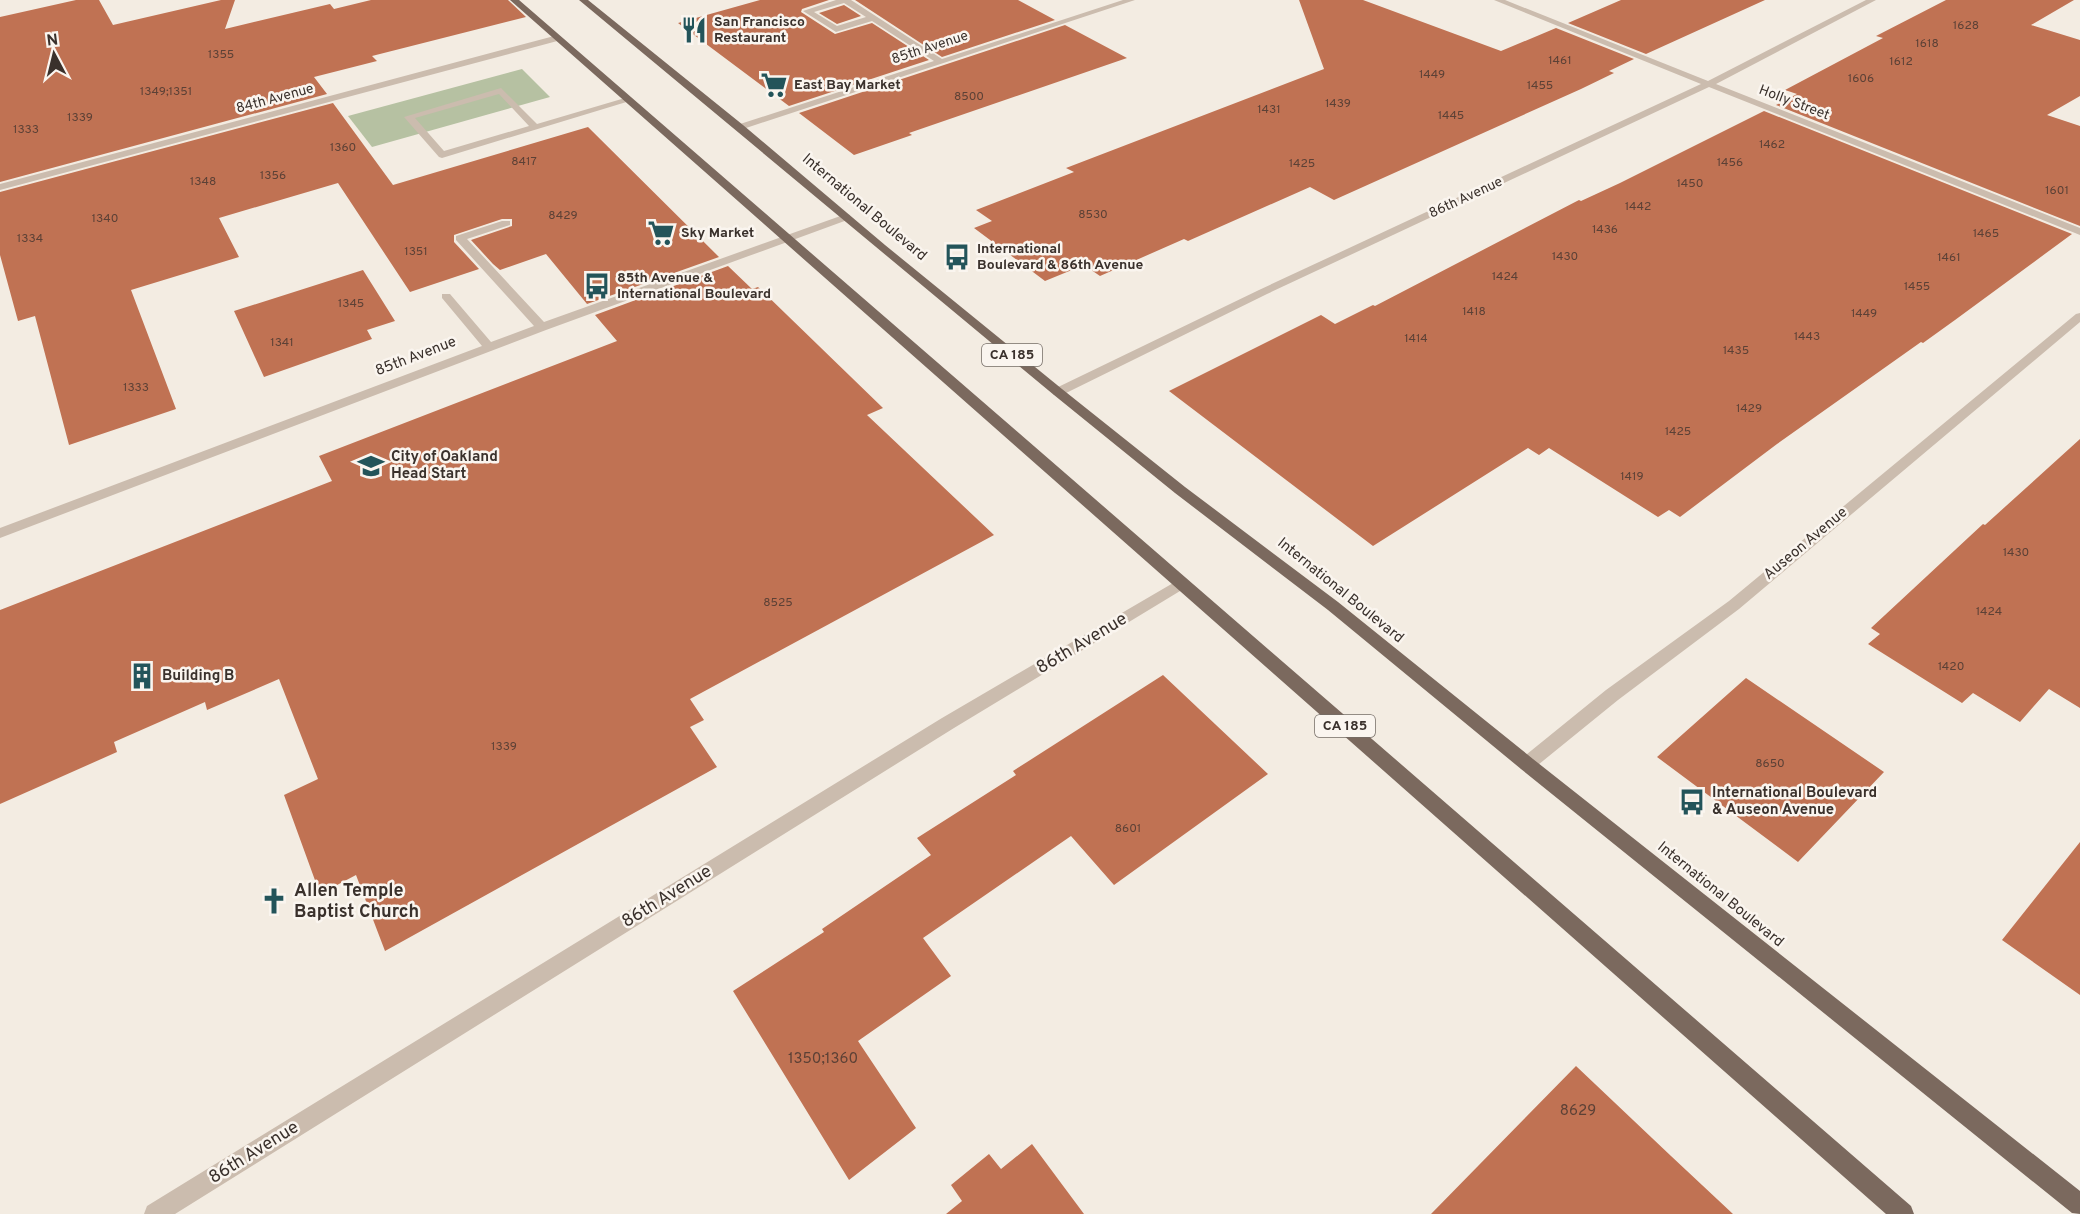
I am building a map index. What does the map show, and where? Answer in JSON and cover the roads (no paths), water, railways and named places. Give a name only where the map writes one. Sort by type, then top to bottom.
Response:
[{"type":"main road","name":"CA 185","points":[[514,0],[1903,1214]]},
{"type":"main road","name":"International Boulevard","points":[[583,0],[740,127],[1058,392],[1180,490],[1333,606],[1527,764],[2080,1204]]},
{"type":"street","points":[[873,18],[836,29],[807,11],[845,0],[940,61]]},
{"type":"street","name":"85th Avenue","points":[[740,127],[1131,0]]},
{"type":"street","name":"Holly Street","points":[[1498,0],[2080,232]]},
{"type":"street","name":"86th Avenue","points":[[1058,392],[1263,292],[1709,84],[1872,0]]},
{"type":"street","name":"84th Avenue","points":[[0,187],[558,38]]},
{"type":"street","points":[[535,127],[501,91],[409,117],[441,155],[628,100]]},
{"type":"street","name":"85th Avenue","points":[[0,533],[542,327],[846,217]]},
{"type":"street","points":[[506,223],[460,238],[542,327]]},
{"type":"street","points":[[446,297],[489,347]]},
{"type":"street","name":"Auseon Avenue","points":[[1527,764],[1612,694],[1734,604],[2080,316]]},
{"type":"street","name":"86th Avenue","points":[[155,1214],[948,723],[1180,584]]},
{"type":"place","name":"San Francisco Restaurant","points":[[694,30]]},
{"type":"place","name":"East Bay Market","points":[[774,85]]},
{"type":"place","name":"Sky Market","points":[[661,233]]},
{"type":"place","name":"International Boulevard & 86th Avenue","points":[[957,257]]},
{"type":"place","name":"85th Avenue & International Boulevard","points":[[597,286]]},
{"type":"place","name":"City of Oakland Head Start","points":[[371,466]]},
{"type":"place","name":"Building B","points":[[142,676]]},
{"type":"place","name":"International Boulevard & Auseon Avenue","points":[[1692,802]]},
{"type":"place","name":"Allen Temple Baptist Church","points":[[274,901]]}]
